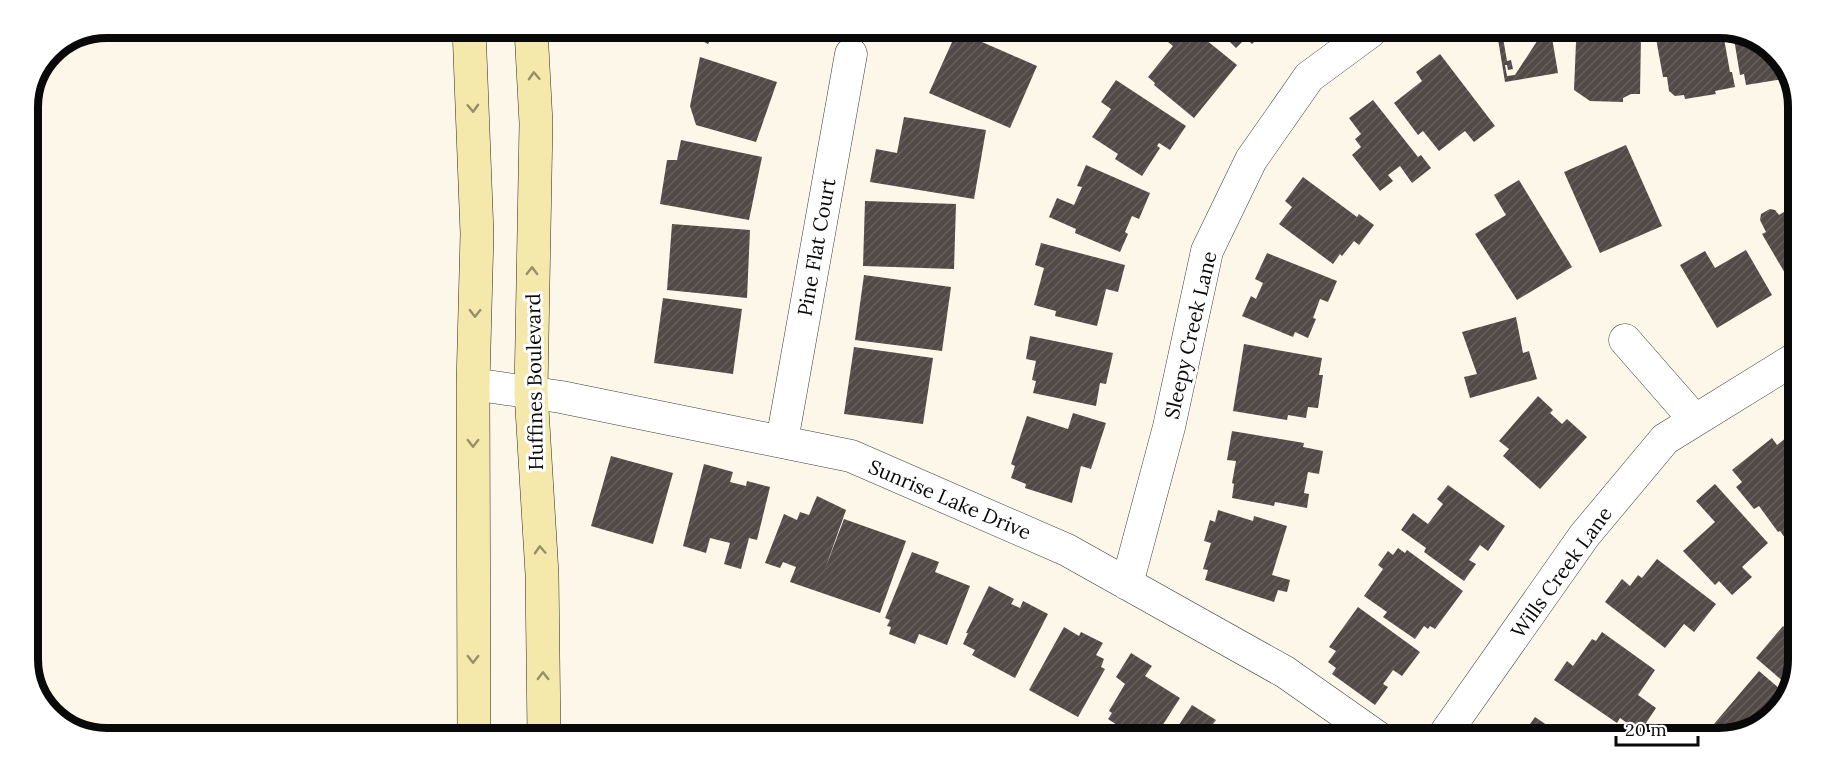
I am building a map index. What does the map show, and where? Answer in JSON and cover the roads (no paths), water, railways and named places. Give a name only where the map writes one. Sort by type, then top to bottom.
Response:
[{"type":"main road","points":[[469,37],[477,234],[473,384],[474,728]]},
{"type":"main road","name":"Huffines Boulevard","points":[[531,37],[536,123],[531,392],[542,608],[544,728]]},
{"type":"street","name":"Sleepy Creek Lane","points":[[1127,584],[1169,427],[1207,251],[1251,160],[1309,77],[1363,37]]},
{"type":"street","name":"Pine Flat Court","points":[[782,441],[850,54]]},
{"type":"street","points":[[1625,340],[1695,420]]},
{"type":"street","name":"Wills Creek Lane","points":[[1449,728],[1584,536],[1665,439],[1788,363]]},
{"type":"street","name":"Sunrise Lake Drive","points":[[473,384],[531,392],[851,456],[1067,550],[1285,672],[1365,728]]}]
